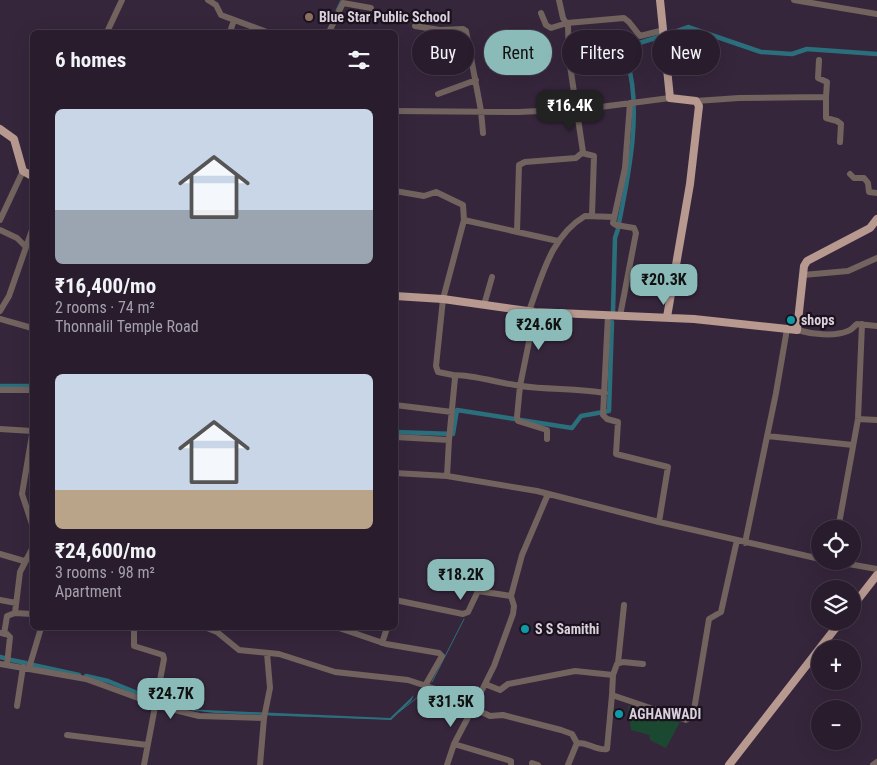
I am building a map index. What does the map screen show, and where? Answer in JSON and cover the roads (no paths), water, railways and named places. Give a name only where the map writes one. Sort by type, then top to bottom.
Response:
[{"type":"main road","points":[[660,0],[664,30]]},
{"type":"main road","points":[[667,317],[690,184],[699,106],[696,101],[670,98],[668,75]]},
{"type":"main road","points":[[0,129],[14,139],[23,171],[30,175]]},
{"type":"main road","points":[[398,296],[443,299],[532,311],[667,317],[797,330],[803,275],[807,261],[870,228],[877,219]]},
{"type":"main road","points":[[861,596],[877,576]]},
{"type":"main road","points":[[732,764],[834,630]]},
{"type":"street","points":[[108,30],[122,0]]},
{"type":"street","points":[[208,0],[216,5],[219,14],[262,30]]},
{"type":"street","points":[[559,0],[567,30]]},
{"type":"street","points":[[794,0],[877,14]]},
{"type":"street","points":[[330,30],[343,3],[371,8]]},
{"type":"street","points":[[541,13],[546,25],[551,28],[566,23],[624,18],[640,36],[652,33]]},
{"type":"street","points":[[231,30],[234,20]]},
{"type":"street","points":[[415,26],[440,30],[463,29],[466,32],[476,80],[483,133]]},
{"type":"street","points":[[819,60],[818,78],[827,82],[826,118],[841,124],[840,142]]},
{"type":"street","points":[[572,75],[583,153]]},
{"type":"street","points":[[438,94],[476,80]]},
{"type":"street","points":[[696,101],[740,98],[826,97]]},
{"type":"street","points":[[398,111],[576,110],[670,98]]},
{"type":"street","points":[[620,316],[636,233],[634,228],[614,224],[624,168],[630,103]]},
{"type":"street","points":[[583,153],[594,156],[592,216]]},
{"type":"street","points":[[516,232],[519,165],[525,162],[576,158],[583,153]]},
{"type":"street","points":[[0,220],[23,171]]},
{"type":"street","points":[[850,174],[854,178],[864,178],[869,192],[877,193]]},
{"type":"street","points":[[398,192],[424,196],[436,192],[463,205],[464,220],[443,299],[435,368],[438,372],[520,386],[604,392]]},
{"type":"street","points":[[546,439],[547,430],[518,421],[520,386],[532,311],[558,241],[582,218],[592,216],[614,217]]},
{"type":"street","points":[[464,220],[558,241]]},
{"type":"street","points":[[0,230],[16,238],[25,246]]},
{"type":"street","points":[[0,311],[9,296],[30,235]]},
{"type":"street","points":[[803,275],[848,271],[877,258]]},
{"type":"street","points":[[484,306],[492,277]]},
{"type":"street","points":[[608,315],[603,415],[607,419],[618,422],[616,454],[668,466],[659,522]]},
{"type":"street","points":[[0,319],[30,327]]},
{"type":"street","points":[[797,330],[809,333],[846,332],[857,324],[877,326]]},
{"type":"street","points":[[840,520],[858,419],[862,324]]},
{"type":"street","points":[[744,542],[767,436],[787,329]]},
{"type":"street","points":[[447,476],[455,378],[452,375]]},
{"type":"street","points":[[0,390],[30,390]]},
{"type":"street","points":[[398,405],[452,412]]},
{"type":"street","points":[[858,419],[877,420]]},
{"type":"street","points":[[0,430],[30,430]]},
{"type":"street","points":[[767,436],[853,445]]},
{"type":"street","points":[[398,437],[450,440]]},
{"type":"street","points":[[30,447],[22,494],[30,518]]},
{"type":"street","points":[[398,473],[447,476],[548,494],[811,557]]},
{"type":"street","points":[[447,765],[454,744],[485,684],[512,614],[514,606],[511,596],[524,549],[548,494]]},
{"type":"street","points":[[612,695],[686,720],[693,716],[709,619],[721,612],[737,540]]},
{"type":"street","points":[[15,613],[20,572],[30,552]]},
{"type":"street","points":[[0,554],[24,561]]},
{"type":"street","points":[[861,566],[877,569]]},
{"type":"street","points":[[398,603],[463,614],[468,612],[478,591],[511,596]]},
{"type":"street","points":[[0,600],[16,603]]},
{"type":"street","points":[[473,708],[490,716],[503,715],[561,730],[572,734],[578,743],[602,750],[607,749],[613,675],[618,664],[624,604]]},
{"type":"street","points":[[30,614],[15,613],[6,618],[2,634],[10,637],[4,664],[86,679],[154,704],[199,716],[264,718]]},
{"type":"street","points":[[17,706],[26,668],[40,630]]},
{"type":"street","points":[[134,630],[134,646],[164,657],[144,765]]},
{"type":"street","points":[[212,630],[217,632],[236,649],[279,654],[335,672],[408,680],[426,684],[463,698],[477,700]]},
{"type":"street","points":[[345,630],[382,643],[435,652],[442,656],[426,684]]},
{"type":"street","points":[[382,643],[386,630]]},
{"type":"street","points":[[260,765],[264,718],[270,688],[267,653]]},
{"type":"street","points":[[618,664],[643,664]]},
{"type":"street","points":[[485,684],[500,690],[511,684],[575,671],[613,675]]},
{"type":"street","points":[[67,734],[147,745]]},
{"type":"street","points":[[568,765],[578,743]]},
{"type":"street","points":[[454,744],[511,761],[511,765]]},
{"type":"street","points":[[873,765],[877,762]]},
{"type":"waterway","points":[[336,10],[341,0]]},
{"type":"waterway","points":[[679,30],[688,27],[697,30]]},
{"type":"waterway","points":[[720,38],[761,52],[792,54],[807,49],[877,54]]},
{"type":"waterway","points":[[619,223],[627,183],[634,120],[631,79],[627,60],[636,44],[652,39]]},
{"type":"waterway","points":[[613,312],[615,238],[618,229]]},
{"type":"waterway","points":[[398,432],[453,434],[457,410],[572,428],[581,416],[609,411],[612,322]]},
{"type":"waterway","points":[[0,386],[30,386]]},
{"type":"waterway","points":[[432,682],[464,619]]},
{"type":"waterway","points":[[0,657],[4,658]]},
{"type":"waterway","points":[[11,660],[26,663]]},
{"type":"waterway","points":[[33,665],[79,675]]},
{"type":"waterway","points":[[86,676],[108,681],[152,699]]},
{"type":"waterway","points":[[399,712],[428,689]]},
{"type":"waterway","points":[[158,701],[171,706]]},
{"type":"waterway","points":[[172,706],[198,711]]},
{"type":"waterway","points":[[269,715],[391,719]]},
{"type":"place","name":"Blue Star Public School","points":[[309,17]]},
{"type":"place","name":"shops","points":[[791,320]]},
{"type":"place","name":"S S Samithi","points":[[525,629]]},
{"type":"place","name":"AGHANWADI","points":[[619,714]]}]
